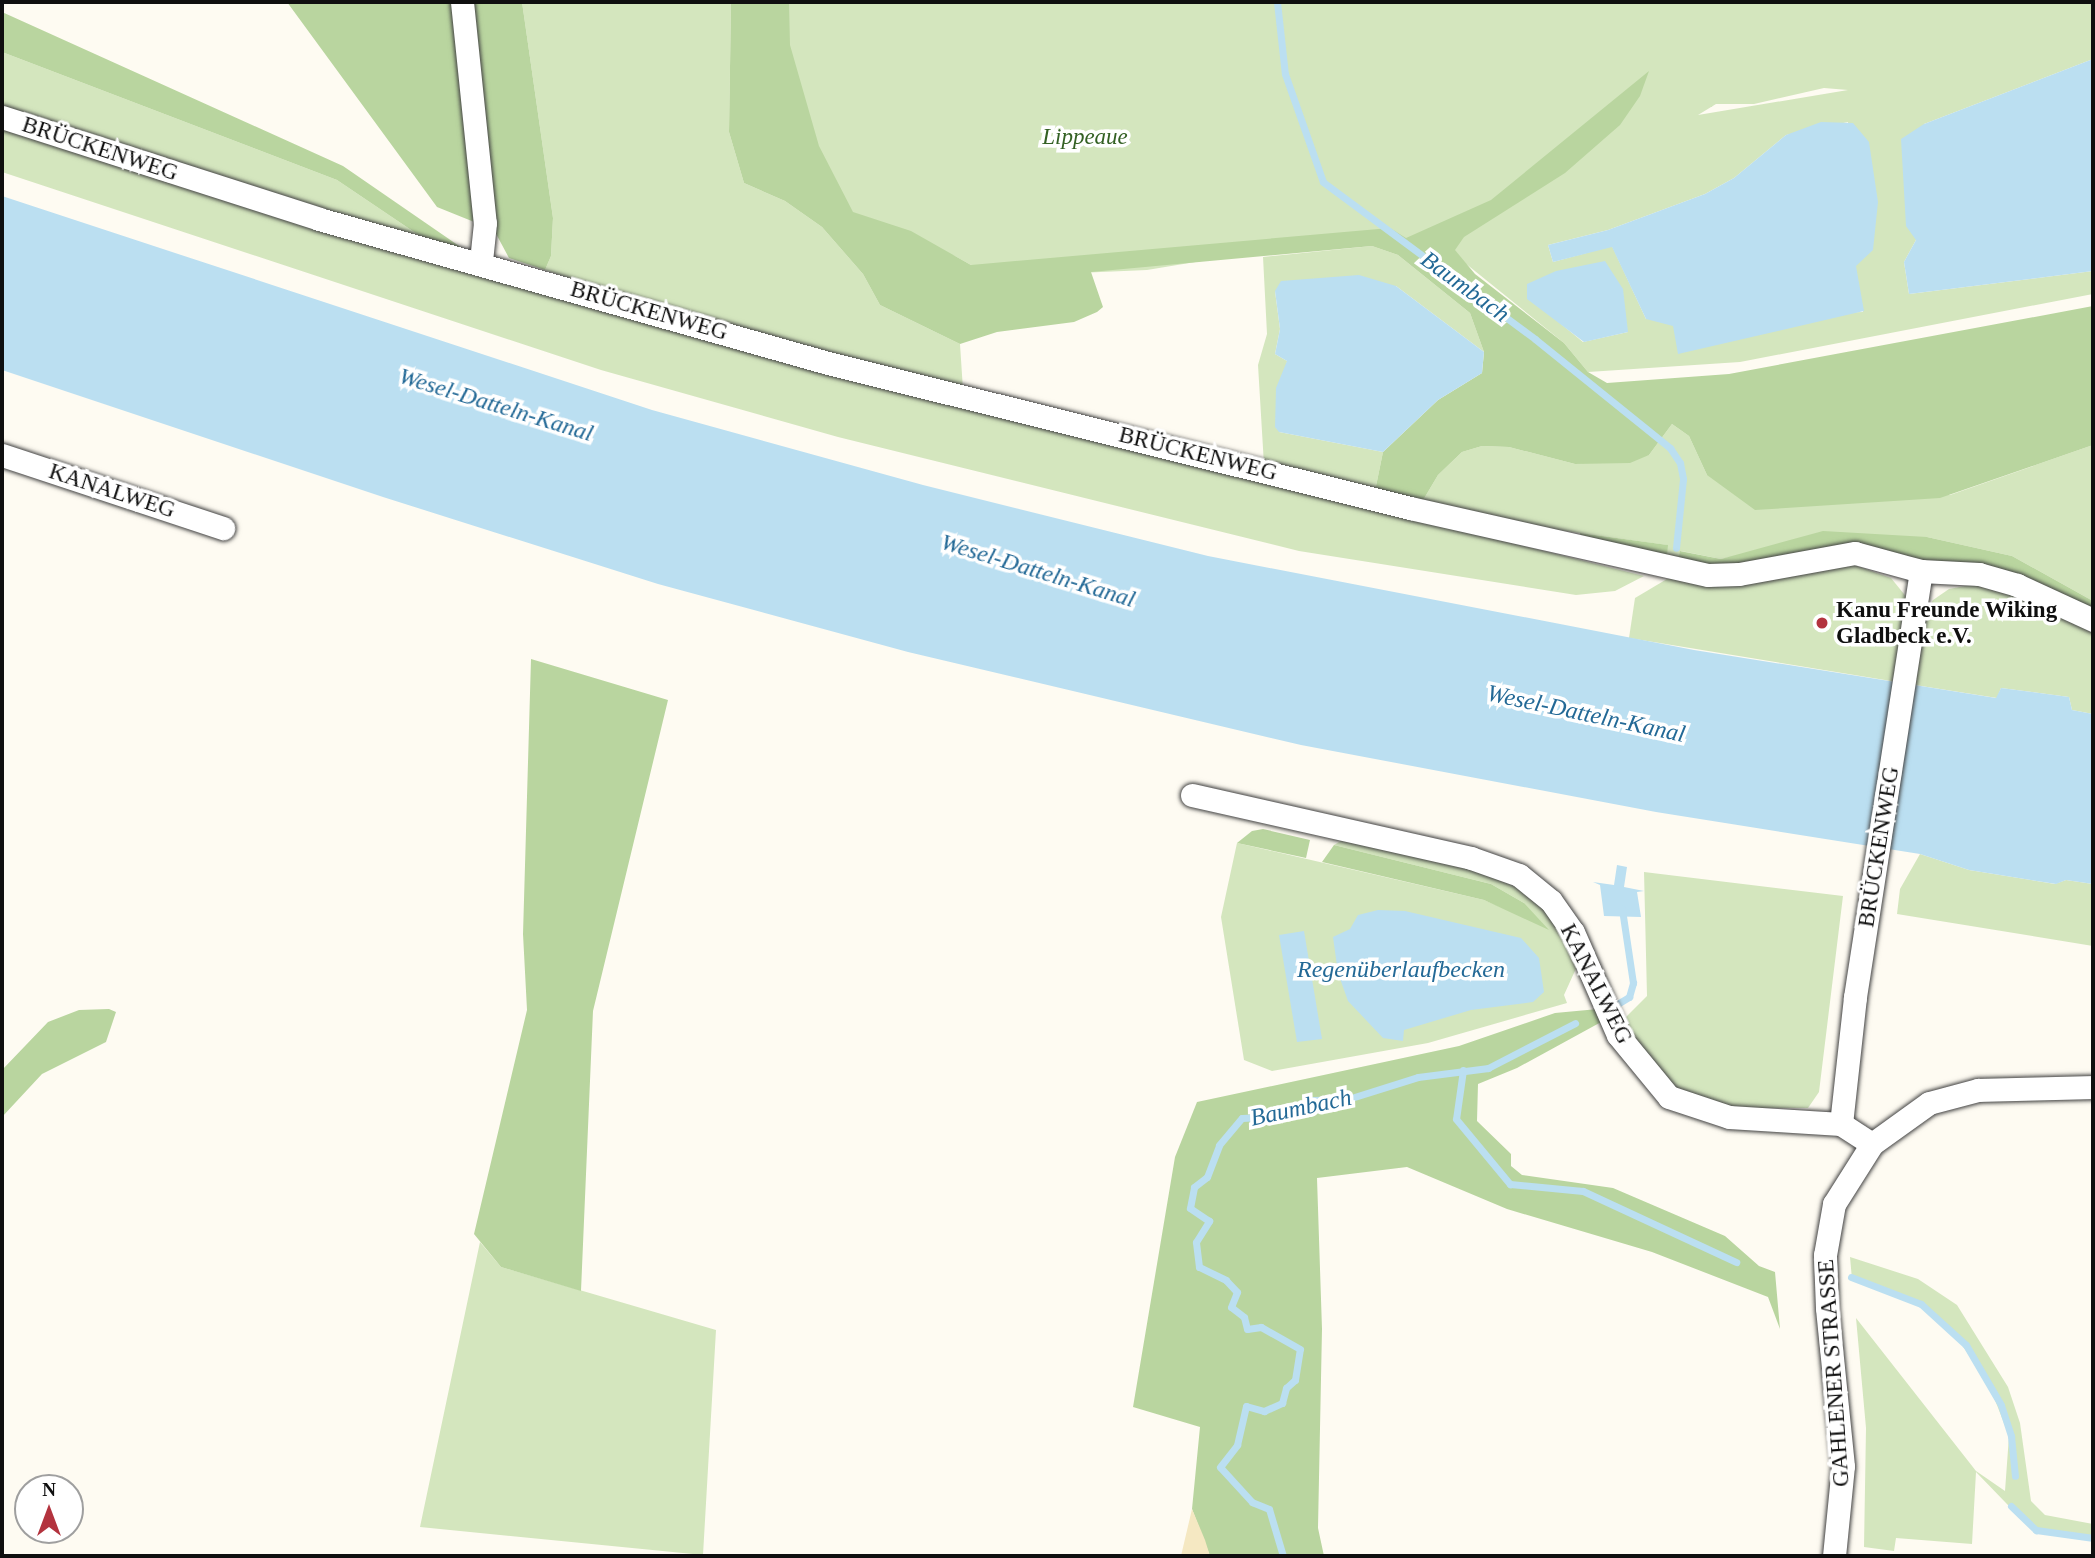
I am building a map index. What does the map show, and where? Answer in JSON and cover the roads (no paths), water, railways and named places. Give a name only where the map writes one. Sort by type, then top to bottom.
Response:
[{"type":"street","points":[[462,2],[485,223],[481,262]]},
{"type":"street","name":"BRÜCKENWEG","points":[[2,117],[319,219],[481,262],[828,363],[1657,566],[1708,575],[1739,574],[1856,553],[1921,571],[1979,573],[2017,585],[2093,620]]},
{"type":"street","name":"KANALWEG","points":[[2,455],[223,528]]},
{"type":"street","name":"BRÜCKENWEG","points":[[1841,1124],[1877,857],[1908,672],[1921,571]]},
{"type":"street","name":"KANALWEG","points":[[1192,795],[1471,858],[1519,875],[1551,901],[1573,932],[1618,1035],[1669,1097],[1728,1117],[1841,1124],[1872,1144]]},
{"type":"street","name":"GAHLENER STRASSE","points":[[1834,1556],[1843,1466],[1825,1255],[1834,1205],[1872,1144],[1929,1103],[1978,1090],[2093,1087]]},
{"type":"water","points":[[2093,59],[2093,271],[1909,294],[1904,262],[1916,240],[1906,226],[1901,139],[1924,124]]},
{"type":"water","points":[[1821,122],[1853,123],[1869,142],[1878,202],[1873,250],[1856,266],[1864,311],[1678,354],[1673,326],[1646,319],[1612,247],[1553,262],[1548,245],[1608,230],[1705,194],[1734,178],[1786,135]]},
{"type":"water","name":"Wesel-Datteln-Kanal","points":[[2,196],[652,410],[923,485],[1208,556],[1694,650],[1996,698],[2001,688],[2069,697],[2072,710],[2093,714],[2093,884],[2066,880],[2056,884],[1969,870],[1920,854],[1656,812],[1301,745],[908,652],[658,584],[383,497],[2,370]]},
{"type":"water","points":[[1605,261],[1623,289],[1628,332],[1584,342],[1527,299],[1527,284],[1556,271]]},
{"type":"water","points":[[1359,275],[1396,286],[1484,352],[1482,373],[1438,400],[1383,452],[1279,432],[1275,427],[1276,388],[1287,361],[1275,354],[1280,329],[1275,291],[1281,281]]},
{"type":"water","points":[[1617,865],[1627,867],[1624,887],[1644,891],[1637,892],[1641,917],[1604,916],[1600,885],[1593,882],[1614,885]]},
{"type":"water","name":"Regenüberlaufbecken","points":[[1378,910],[1405,911],[1521,938],[1539,958],[1544,992],[1533,1002],[1471,1010],[1404,1030],[1403,1041],[1383,1038],[1348,1001],[1338,973],[1333,937],[1350,929],[1358,915]]},
{"type":"water","points":[[1304,931],[1322,1039],[1297,1042],[1279,935]]},
{"type":"waterway","name":"Baumbach","points":[[1277,2],[1285,74],[1323,182],[1535,339],[1670,448],[1680,463],[1683,479],[1676,548]]},
{"type":"waterway","name":"Baumbach","points":[[1619,1003],[1629,997],[1633,983],[1622,909]]},
{"type":"waterway","name":"Baumbach","points":[[1283,1556],[1269,1509],[1252,1502],[1220,1467],[1237,1445],[1246,1406],[1264,1411],[1282,1403],[1286,1388],[1295,1380],[1300,1349],[1261,1327],[1247,1329],[1244,1317],[1231,1307],[1237,1292],[1226,1280],[1199,1267],[1196,1242],[1209,1221],[1190,1208],[1194,1187],[1207,1177],[1219,1145],[1242,1118],[1278,1116],[1314,1100],[1348,1099],[1418,1077],[1488,1068],[1575,1023]]},
{"type":"waterway","points":[[1463,1070],[1456,1119],[1510,1184],[1583,1191],[1736,1262]]},
{"type":"waterway","points":[[1851,1277],[1921,1304],[1966,1345],[2001,1405],[2011,1436],[2015,1476]]},
{"type":"waterway","points":[[2011,1506],[2036,1530],[2093,1538]]},
{"type":"place","name":"Kanu Freunde Wiking Gladbeck e.V.","points":[[1822,623]]},
{"type":"park label","name":"Lippeaue","points":[[1085,137]]}]
